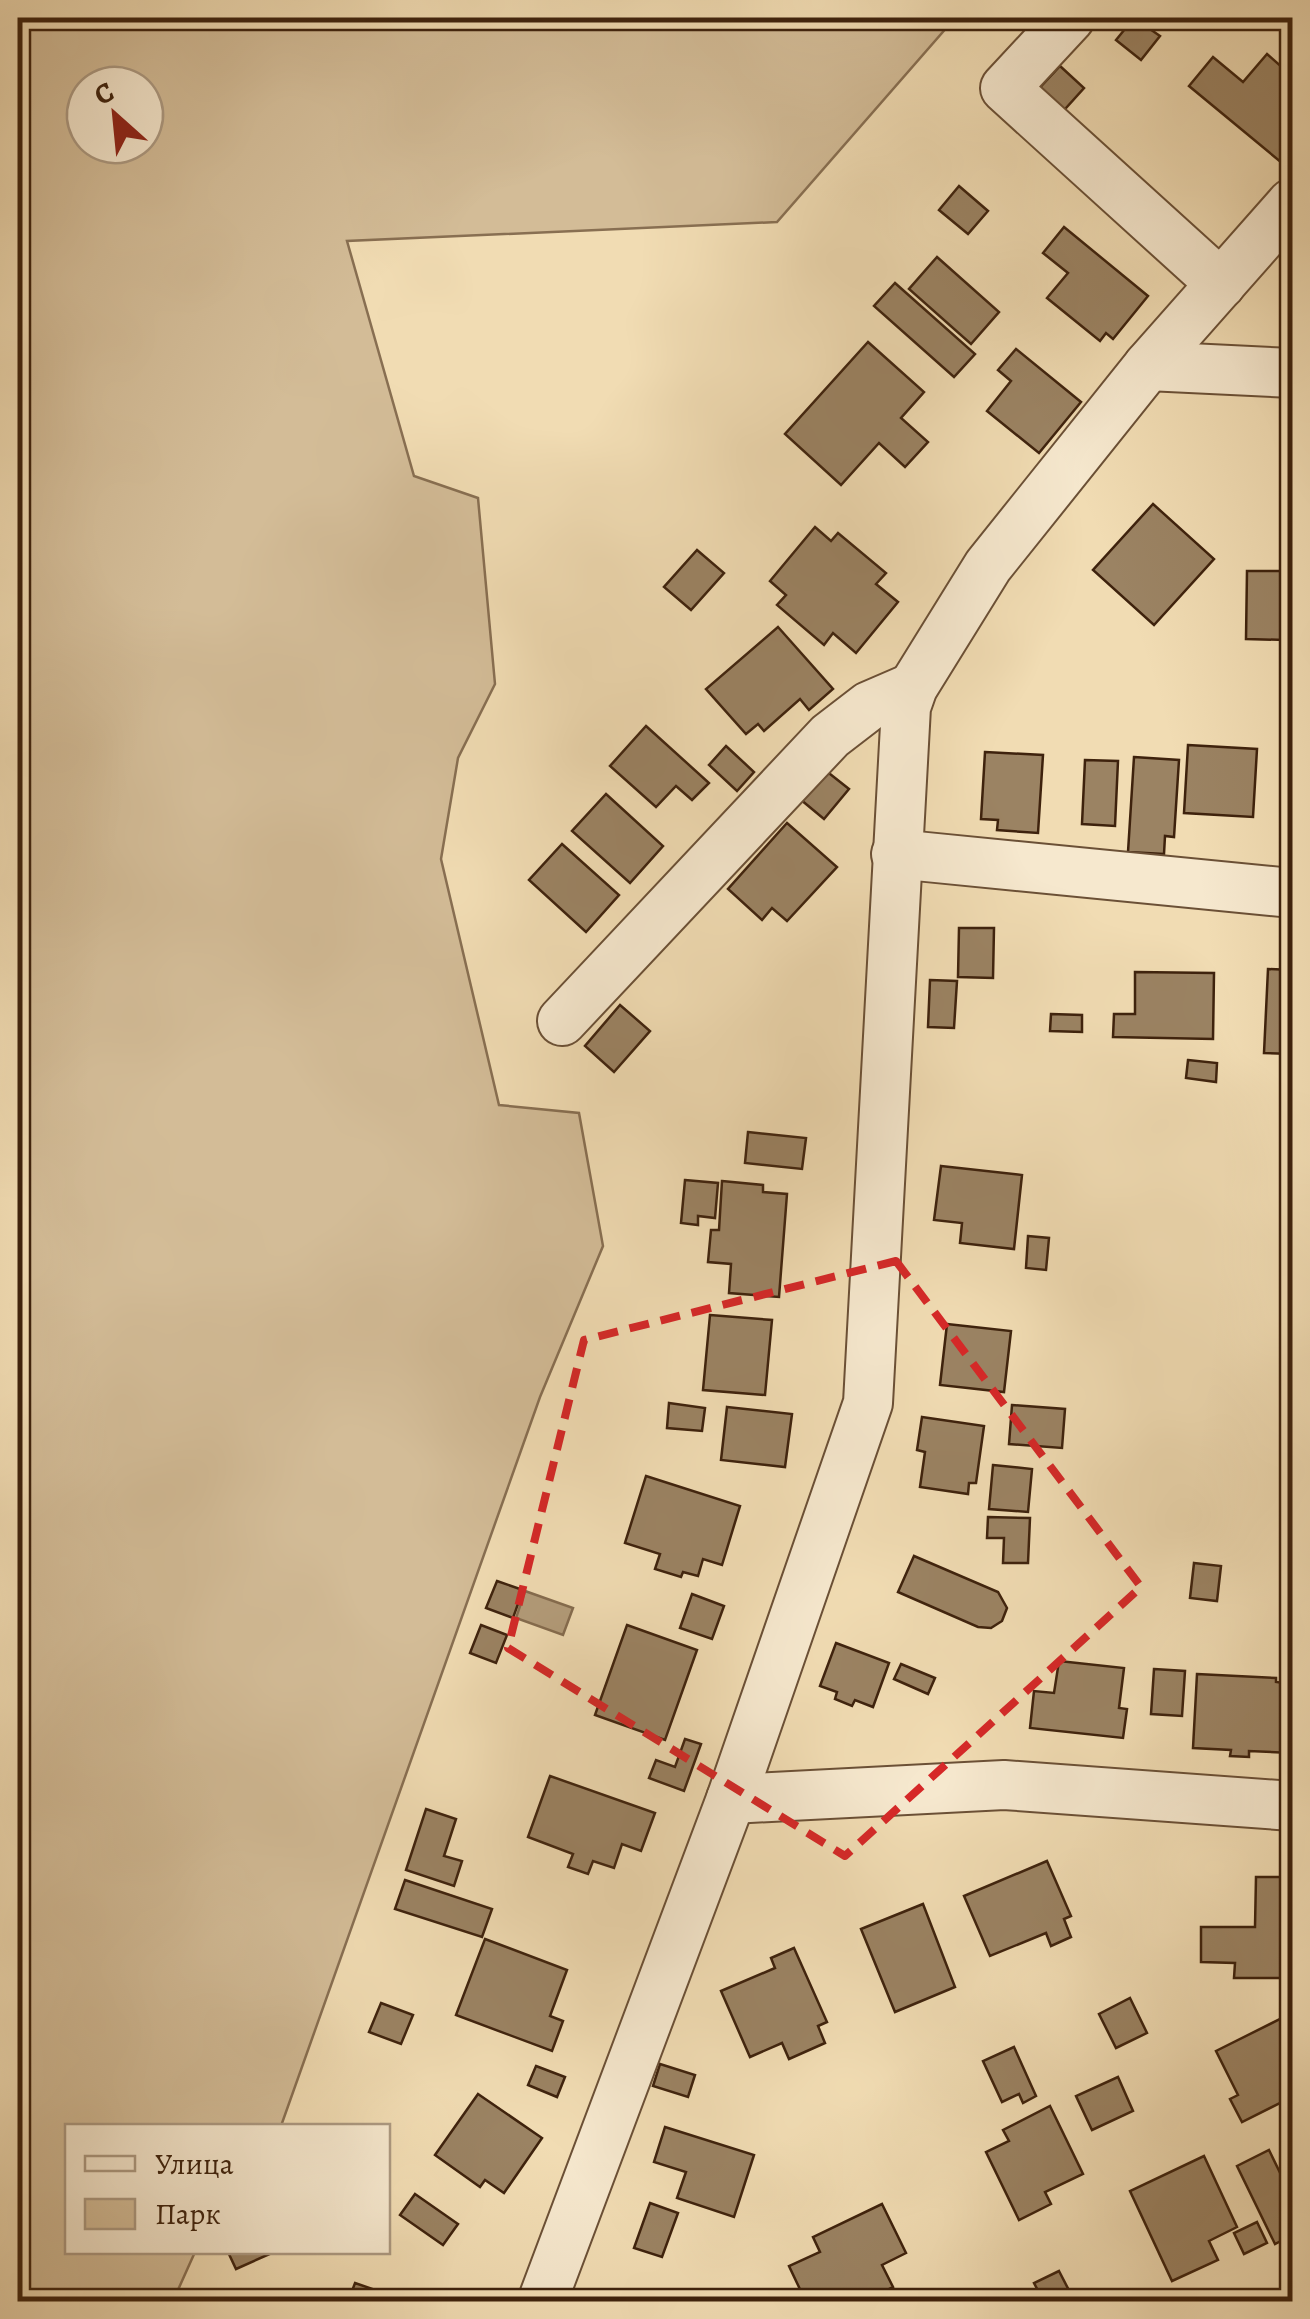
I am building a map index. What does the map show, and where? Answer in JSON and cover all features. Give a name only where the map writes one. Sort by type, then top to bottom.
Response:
[{"type":"street","points":[[1070,18],[1005,88],[1221,284]]},
{"type":"street","points":[[542,2302],[731,1799],[868,1402],[906,706],[913,687],[988,566],[1148,366],[1292,203]]},
{"type":"street","points":[[1148,366],[1292,374]]},
{"type":"street","points":[[562,1021],[830,736],[869,706],[913,687]]},
{"type":"street","points":[[896,854],[1292,893]]},
{"type":"street","points":[[731,1799],[1004,1785],[1292,1806]]},
{"type":"highlighted area","points":[[896,1261],[1141,1587],[845,1856],[508,1648],[584,1340]]},
{"type":"green space","points":[[18,18],[955,18],[777,222],[347,241],[414,476],[478,498],[495,684],[458,758],[441,859],[499,1105],[579,1113],[603,1246],[540,1397],[282,2124],[65,2124],[65,2254],[194,2254],[173,2301],[18,2301]]},
{"type":"shaded area","points":[[525,1591],[573,1608],[563,1635],[516,1618]]},
{"type":"building","points":[[1134,18],[1160,36],[1141,60],[1116,40]]},
{"type":"building","points":[[1267,54],[1292,76],[1292,151],[1282,163],[1189,86],[1213,57],[1243,82]]},
{"type":"building","points":[[1060,66],[1084,88],[1057,118],[1033,95]]},
{"type":"building","points":[[959,186],[988,211],[968,234],[939,210]]},
{"type":"building","points":[[1064,227],[1148,296],[1113,339],[1106,333],[1100,341],[1047,298],[1068,273],[1043,253]]},
{"type":"building","points":[[937,257],[999,312],[971,344],[909,289]]},
{"type":"building","points":[[895,283],[975,354],[954,377],[874,306]]},
{"type":"building","points":[[868,342],[924,392],[901,418],[928,442],[905,467],[879,443],[841,485],[785,434]]},
{"type":"building","points":[[1016,349],[1081,402],[1039,453],[987,411],[1011,381],[998,370]]},
{"type":"building","points":[[1153,504],[1214,559],[1154,625],[1093,570]]},
{"type":"building","points":[[815,527],[831,541],[838,533],[886,573],[876,584],[898,602],[856,653],[833,633],[824,645],[777,605],[786,595],[770,581]]},
{"type":"building","points":[[697,550],[724,573],[691,610],[664,587]]},
{"type":"building","points":[[1247,571],[1286,571],[1285,640],[1246,639]]},
{"type":"building","points":[[778,627],[833,689],[809,710],[800,699],[764,731],[758,724],[746,734],[706,689]]},
{"type":"building","points":[[646,726],[709,783],[692,800],[676,786],[656,807],[610,766]]},
{"type":"building","points":[[1188,745],[1257,749],[1253,817],[1184,813]]},
{"type":"building","points":[[726,746],[754,772],[737,791],[709,765]]},
{"type":"building","points":[[985,752],[1043,755],[1038,833],[997,830],[998,820],[981,819]]},
{"type":"building","points":[[1134,757],[1179,760],[1174,837],[1165,836],[1164,854],[1128,852]]},
{"type":"building","points":[[1085,760],[1118,761],[1115,826],[1082,824]]},
{"type":"building","points":[[825,770],[849,789],[824,819],[800,799]]},
{"type":"building","points":[[606,794],[663,846],[630,883],[572,831]]},
{"type":"building","points":[[787,823],[837,867],[787,921],[772,908],[762,920],[728,889]]},
{"type":"building","points":[[562,844],[619,895],[586,932],[529,880]]},
{"type":"building","points":[[959,928],[994,928],[993,978],[958,977]]},
{"type":"building","points":[[1268,969],[1292,970],[1292,1054],[1264,1053]]},
{"type":"building","points":[[1135,972],[1214,973],[1213,1039],[1113,1037],[1114,1014],[1135,1014]]},
{"type":"building","points":[[930,980],[957,981],[954,1028],[928,1027]]},
{"type":"building","points":[[620,1005],[650,1031],[614,1072],[585,1046]]},
{"type":"building","points":[[1051,1014],[1082,1015],[1082,1032],[1050,1031]]},
{"type":"building","points":[[1188,1060],[1217,1063],[1216,1082],[1186,1078]]},
{"type":"building","points":[[748,1132],[806,1138],[802,1169],[745,1163]]},
{"type":"building","points":[[941,1166],[1022,1175],[1014,1249],[960,1243],[962,1223],[934,1220]]},
{"type":"building","points":[[685,1180],[718,1183],[715,1218],[698,1216],[698,1225],[681,1223]]},
{"type":"building","points":[[722,1181],[763,1185],[763,1192],[787,1194],[779,1297],[729,1293],[731,1264],[708,1262],[711,1230],[719,1230]]},
{"type":"building","points":[[1028,1236],[1049,1238],[1046,1270],[1026,1268]]},
{"type":"building","points":[[710,1315],[772,1320],[765,1395],[703,1390]]},
{"type":"building","points":[[947,1324],[1011,1331],[1004,1392],[940,1385]]},
{"type":"building","points":[[669,1403],[705,1408],[702,1431],[667,1428]]},
{"type":"building","points":[[1012,1405],[1065,1409],[1062,1448],[1009,1444]]},
{"type":"building","points":[[727,1407],[792,1414],[785,1467],[721,1460]]},
{"type":"building","points":[[922,1417],[984,1426],[976,1483],[969,1483],[968,1494],[920,1487],[925,1452],[917,1450]]},
{"type":"building","points":[[993,1465],[1032,1469],[1028,1512],[989,1509]]},
{"type":"building","points":[[646,1476],[740,1506],[722,1565],[703,1559],[698,1576],[683,1572],[681,1577],[655,1569],[660,1554],[625,1543]]},
{"type":"building","points":[[988,1517],[1030,1518],[1028,1563],[1003,1563],[1004,1538],[987,1538]]},
{"type":"building","points":[[914,1556],[998,1592],[1007,1608],[1002,1621],[991,1628],[978,1627],[898,1592]]},
{"type":"building","points":[[1194,1563],[1221,1566],[1217,1601],[1190,1598]]},
{"type":"building","points":[[497,1581],[523,1590],[513,1618],[486,1608]]},
{"type":"building","points":[[692,1594],[724,1606],[712,1639],[680,1628]]},
{"type":"building","points":[[481,1625],[507,1635],[496,1663],[470,1653]]},
{"type":"building","points":[[627,1625],[697,1650],[665,1740],[595,1715]]},
{"type":"building","points":[[836,1643],[889,1663],[873,1707],[855,1700],[852,1706],[835,1699],[837,1692],[820,1686]]},
{"type":"building","points":[[1059,1661],[1124,1668],[1119,1708],[1127,1709],[1123,1738],[1030,1728],[1034,1691],[1054,1693]]},
{"type":"building","points":[[901,1664],[935,1678],[928,1694],[894,1679]]},
{"type":"building","points":[[1154,1669],[1185,1671],[1182,1716],[1151,1714]]},
{"type":"building","points":[[1197,1674],[1276,1678],[1276,1682],[1292,1684],[1291,1753],[1249,1751],[1249,1757],[1230,1756],[1231,1750],[1193,1748]]},
{"type":"building","points":[[685,1739],[701,1744],[684,1791],[649,1778],[656,1760],[675,1767]]},
{"type":"building","points":[[550,1776],[655,1813],[641,1851],[622,1844],[614,1868],[593,1861],[588,1874],[568,1867],[573,1854],[528,1837]]},
{"type":"building","points":[[426,1809],[456,1819],[444,1856],[462,1861],[454,1886],[406,1870]]},
{"type":"building","points":[[1047,1861],[1071,1916],[1064,1919],[1071,1937],[1051,1946],[1046,1933],[990,1956],[964,1896]]},
{"type":"building","points":[[1256,1877],[1292,1877],[1292,1978],[1234,1978],[1235,1963],[1201,1962],[1201,1927],[1255,1927]]},
{"type":"building","points":[[405,1880],[492,1909],[482,1937],[395,1909]]},
{"type":"building","points":[[923,1904],[955,1987],[895,2012],[861,1929]]},
{"type":"building","points":[[485,1939],[567,1970],[550,2016],[563,2021],[552,2051],[456,2015]]},
{"type":"building","points":[[794,1948],[827,2022],[818,2026],[825,2043],[789,2059],[782,2043],[750,2057],[721,1991],[775,1968],[771,1958]]},
{"type":"building","points":[[1130,1998],[1147,2033],[1116,2048],[1099,2014]]},
{"type":"building","points":[[381,2003],[413,2015],[401,2044],[369,2032]]},
{"type":"building","points":[[1292,2013],[1292,2097],[1242,2122],[1230,2099],[1238,2095],[1216,2051]]},
{"type":"building","points":[[1014,2047],[1036,2096],[1023,2103],[1019,2094],[1002,2102],[983,2061]]},
{"type":"building","points":[[660,2064],[695,2075],[688,2097],[653,2086]]},
{"type":"building","points":[[536,2066],[565,2077],[557,2097],[528,2085]]},
{"type":"building","points":[[1118,2077],[1133,2111],[1092,2130],[1076,2096]]},
{"type":"building","points":[[478,2094],[542,2138],[504,2193],[485,2180],[480,2187],[435,2155]]},
{"type":"building","points":[[1050,2106],[1083,2174],[1045,2192],[1051,2204],[1019,2220],[986,2152],[1009,2141],[1003,2130]]},
{"type":"building","points":[[665,2127],[754,2155],[734,2217],[677,2198],[686,2172],[654,2162]]},
{"type":"building","points":[[1269,2150],[1286,2185],[1292,2182],[1292,2235],[1275,2244],[1237,2166]]},
{"type":"building","points":[[1204,2156],[1237,2227],[1209,2241],[1218,2260],[1172,2281],[1130,2191]]},
{"type":"building","points":[[415,2194],[458,2224],[443,2245],[400,2215]]},
{"type":"building","points":[[650,2203],[678,2213],[662,2257],[634,2248]]},
{"type":"building","points":[[882,2204],[906,2253],[882,2265],[893,2287],[869,2299],[867,2293],[859,2297],[861,2302],[806,2302],[789,2266],[820,2252],[813,2237]]},
{"type":"building","points":[[1257,2222],[1267,2243],[1244,2254],[1234,2233]]},
{"type":"building","points":[[229,2254],[270,2254],[236,2269]]},
{"type":"building","points":[[1059,2271],[1075,2302],[1044,2302],[1034,2283]]},
{"type":"building","points":[[355,2283],[410,2302],[348,2302]]}]
